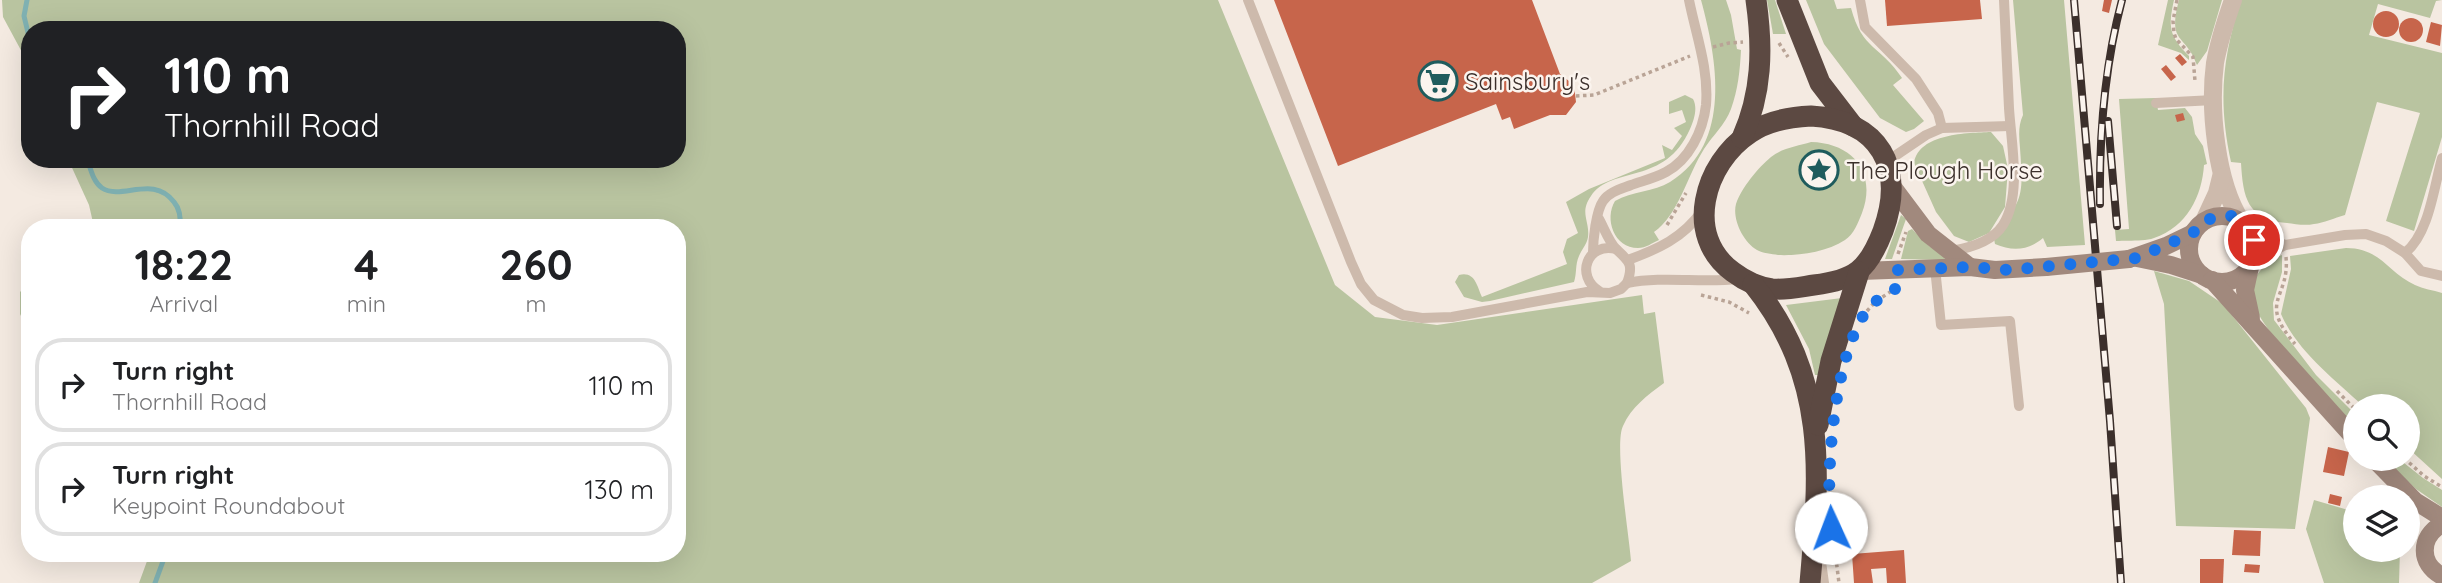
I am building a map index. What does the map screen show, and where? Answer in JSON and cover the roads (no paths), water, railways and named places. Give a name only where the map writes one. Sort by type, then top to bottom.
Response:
[{"type":"highway","points":[[1741,140],[1757,128],[1792,118],[1824,117],[1853,126],[1870,137],[1886,162],[1892,186],[1891,204],[1871,257],[1860,271],[1851,277],[1829,283],[1772,289],[1747,281],[1726,267],[1712,248],[1705,231],[1703,209],[1708,187],[1741,140],[1752,116],[1760,73],[1761,43],[1756,0]]},
{"type":"highway","points":[[1787,0],[1820,83],[1853,126]]},
{"type":"highway","points":[[1810,583],[1816,438],[1831,361],[1860,271]]},
{"type":"highway","points":[[1747,281],[1777,318],[1800,364],[1816,438]]},
{"type":"street","points":[[2233,0],[2216,60],[2214,100],[2221,177],[2229,198],[2255,245],[2246,297],[2255,328]]},
{"type":"street","points":[[2221,177],[2212,207],[2198,227],[2189,253],[2195,267],[2255,328],[2343,426]]},
{"type":"street","points":[[1892,186],[1928,234],[1970,267]]},
{"type":"street","points":[[2133,259],[2198,227],[2214,216],[2225,215],[2245,225]]},
{"type":"street","points":[[1860,271],[1970,267],[1995,270],[2133,259],[2171,265],[2207,277],[2233,280],[2243,275],[2251,265]]},
{"type":"street","points":[[2386,471],[2399,485]]},
{"type":"street","points":[[2420,504],[2442,518]]},
{"type":"street","points":[[2420,522],[2426,558],[2439,577]]},
{"type":"street","points":[[2425,544],[2433,530],[2442,524]]},
{"type":"lane","points":[[1248,0],[1350,262],[1361,284],[1374,300],[1402,316],[1442,318],[1535,300],[1599,291],[1610,293],[1621,289],[1627,283],[1630,270],[1628,260],[1616,249],[1599,219]]},
{"type":"lane","points":[[1593,253],[1594,234],[1602,203],[1611,194],[1666,172],[1678,164],[1694,143],[1706,105],[1706,70],[1689,0]]},
{"type":"lane","points":[[1860,0],[1865,27],[1916,79],[1938,113],[1942,128]]},
{"type":"lane","points":[[1948,252],[1964,249],[1990,238],[2006,219],[2012,196],[2013,163],[2004,0]]},
{"type":"lane","points":[[2156,103],[2214,100]]},
{"type":"lane","points":[[1886,162],[1926,135],[1942,128],[2010,126]]},
{"type":"lane","points":[[2405,253],[2416,244],[2422,232],[2442,158]]},
{"type":"lane","points":[[1628,260],[1673,241],[1692,224],[1703,209]]},
{"type":"lane","points":[[2245,225],[2286,245]]},
{"type":"lane","points":[[2251,265],[2286,245],[2365,234],[2386,241],[2405,253],[2421,271],[2442,276]]},
{"type":"lane","points":[[1599,291],[1592,287],[1586,274],[1588,259],[1593,253],[1604,248],[1616,249]]},
{"type":"lane","points":[[1935,268],[1941,325],[2010,321],[2019,406]]},
{"type":"lane","points":[[1627,283],[1642,280],[1747,281]]},
{"type":"lane","points":[[1814,523],[1824,583]]},
{"type":"waterway","points":[[25,21],[27,0]]},
{"type":"waterway","points":[[90,168],[99,185],[110,191],[147,189],[166,194],[178,208],[180,219]]},
{"type":"waterway","points":[[155,583],[163,562]]},
{"type":"railway","points":[[2074,0],[2121,583]]},
{"type":"railway","points":[[2100,204],[2104,101],[2122,0]]},
{"type":"railway","points":[[2108,121],[2117,226]]},
{"type":"place","name":"Sainsbury's","points":[[1438,81]]},
{"type":"place","name":"The Plough Horse","points":[[1819,170]]}]
